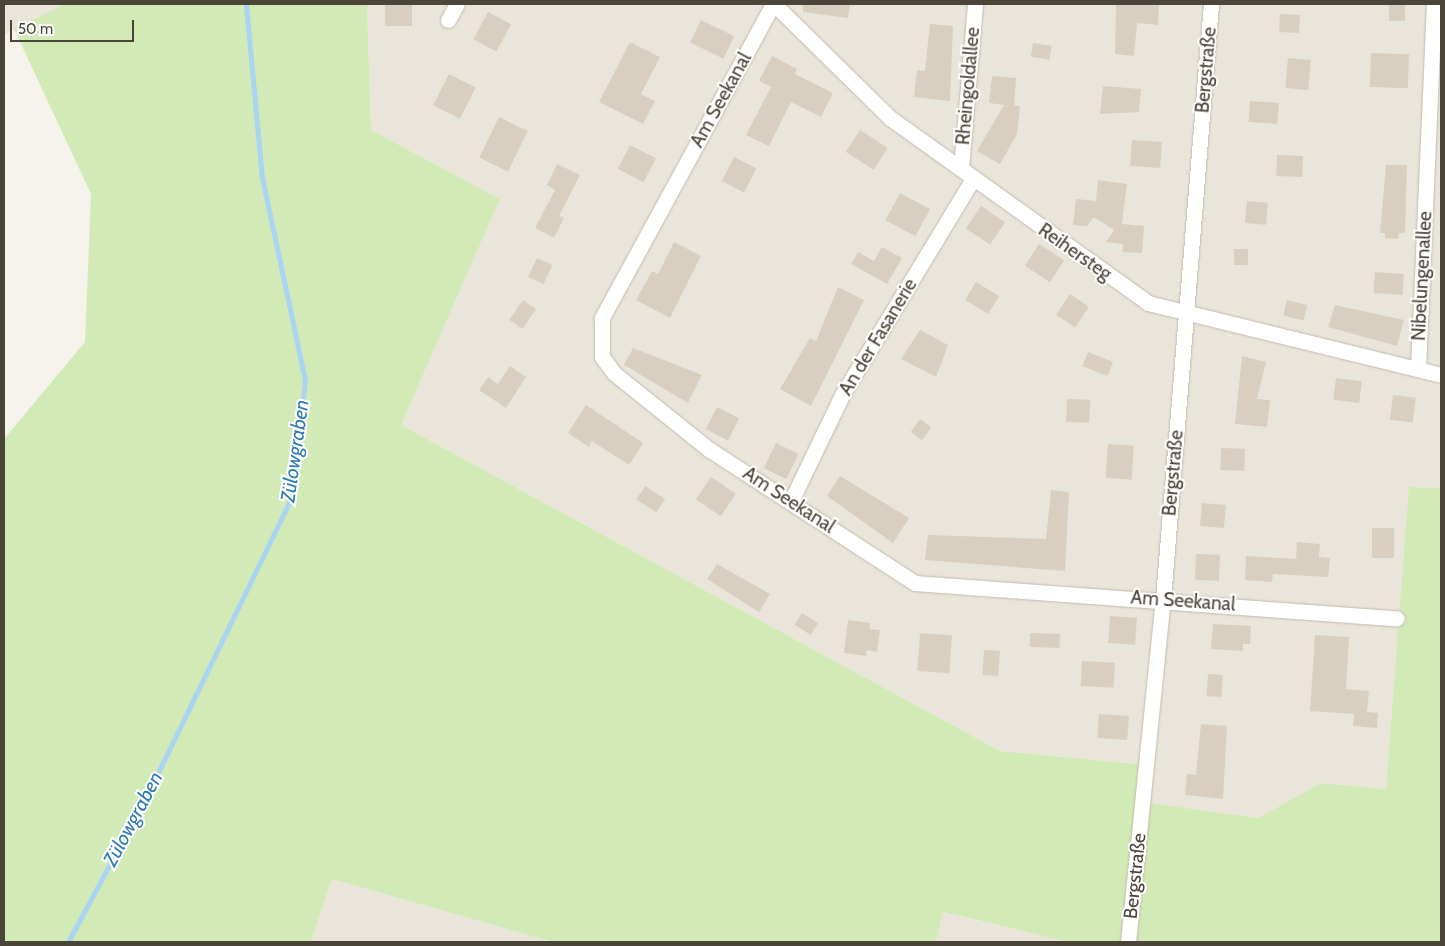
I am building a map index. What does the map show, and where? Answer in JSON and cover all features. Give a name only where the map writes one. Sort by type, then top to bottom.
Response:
[{"type":"street","points":[[448,20],[457,4]]},
{"type":"street","name":"Reihersteg","points":[[773,4],[890,118],[961,168],[972,180],[1148,303],[1186,316],[1441,375]]},
{"type":"street","name":"Am Seekanal","points":[[773,4],[602,318],[600,340],[602,357],[641,398],[710,450],[792,499],[915,583],[1163,599],[1397,618]]},
{"type":"street","name":"Rheingoldallee","points":[[961,168],[975,4]]},
{"type":"street","name":"Bergstraße","points":[[1128,942],[1163,599],[1211,4]]},
{"type":"street","name":"Nibelungenallee","points":[[1418,369],[1434,4]]},
{"type":"street","name":"An der Fasanerie","points":[[792,499],[842,394],[972,180]]},
{"type":"shaded area","points":[[4,4],[65,4],[4,35]]},
{"type":"shaded area","points":[[367,4],[1441,4],[1441,488],[1410,487],[1386,789],[1321,783],[1258,818],[1143,802],[1148,765],[1000,751],[401,425],[500,199],[371,130]]},
{"type":"shaded area","points":[[332,879],[553,942],[311,942]]},
{"type":"shaded area","points":[[942,912],[1069,942],[936,942]]},
{"type":"green space","points":[[65,4],[367,4],[371,130],[500,199],[401,425],[1000,751],[1148,765],[1143,802],[1258,818],[1321,783],[1386,789],[1409,487],[1441,488],[1441,942],[1069,942],[943,912],[936,942],[553,942],[332,879],[311,942],[4,942],[4,439],[85,342],[91,194],[14,29]]},
{"type":"building","points":[[385,4],[412,4],[412,26],[385,26]]},
{"type":"building","points":[[803,4],[850,4],[848,18],[803,12]]},
{"type":"building","points":[[1116,4],[1159,4],[1158,25],[1137,23],[1134,56],[1115,54]]},
{"type":"building","points":[[1389,5],[1405,5],[1405,21],[1389,21]]},
{"type":"building","points":[[488,12],[511,24],[496,52],[473,39]]},
{"type":"building","points":[[1280,14],[1300,15],[1299,33],[1279,32]]},
{"type":"building","points":[[701,20],[734,36],[723,59],[690,42]]},
{"type":"building","points":[[930,24],[953,26],[950,101],[914,97],[917,70],[925,71]]},
{"type":"building","points":[[630,42],[660,57],[641,94],[655,101],[643,124],[599,102]]},
{"type":"building","points":[[1033,43],[1052,46],[1050,60],[1031,57]]},
{"type":"building","points":[[1371,53],[1409,54],[1408,88],[1370,87]]},
{"type":"building","points":[[772,56],[797,69],[795,74],[833,93],[821,117],[791,102],[769,146],[746,135],[771,87],[759,81]]},
{"type":"building","points":[[1288,58],[1311,60],[1308,90],[1285,88]]},
{"type":"building","points":[[449,74],[476,88],[460,119],[433,105]]},
{"type":"building","points":[[992,76],[1016,78],[1014,105],[1020,106],[1017,134],[1000,164],[977,151],[1004,105],[989,103]]},
{"type":"building","points":[[1103,86],[1141,89],[1139,112],[1100,114]]},
{"type":"building","points":[[1250,101],[1279,103],[1277,124],[1249,122]]},
{"type":"building","points":[[499,117],[528,131],[508,171],[479,157]]},
{"type":"building","points":[[860,130],[888,148],[874,170],[846,152]]},
{"type":"building","points":[[1132,140],[1162,142],[1160,168],[1130,166]]},
{"type":"building","points":[[630,145],[656,158],[644,182],[618,169]]},
{"type":"building","points":[[1277,155],[1303,156],[1302,177],[1276,176]]},
{"type":"building","points":[[734,157],[756,168],[744,192],[722,181]]},
{"type":"building","points":[[557,164],[580,175],[559,216],[564,218],[554,238],[535,228],[555,190],[547,185]]},
{"type":"building","points":[[1386,165],[1407,165],[1405,233],[1399,233],[1398,239],[1385,238],[1385,233],[1380,233]]},
{"type":"building","points":[[1098,180],[1127,184],[1122,224],[1144,226],[1142,253],[1122,252],[1123,244],[1106,242],[1114,230],[1094,217],[1087,226],[1073,225],[1076,199],[1096,201]]},
{"type":"building","points":[[900,193],[930,209],[915,236],[885,220]]},
{"type":"building","points":[[1247,201],[1268,203],[1266,225],[1245,223]]},
{"type":"building","points":[[981,206],[1005,222],[990,245],[966,228]]},
{"type":"building","points":[[674,242],[701,256],[670,318],[636,300],[652,271],[658,274]]},
{"type":"building","points":[[1039,244],[1064,260],[1050,282],[1025,266]]},
{"type":"building","points":[[882,247],[902,258],[887,284],[851,264],[858,252],[874,261]]},
{"type":"building","points":[[1234,249],[1248,249],[1248,265],[1234,265]]},
{"type":"building","points":[[537,258],[552,265],[544,284],[528,277]]},
{"type":"building","points":[[1375,272],[1404,274],[1402,295],[1374,293]]},
{"type":"building","points":[[976,282],[999,296],[988,314],[965,300]]},
{"type":"building","points":[[838,287],[864,300],[811,406],[780,389],[810,338],[816,341]]},
{"type":"building","points":[[1070,294],[1089,307],[1075,328],[1056,315]]},
{"type":"building","points":[[523,300],[536,309],[522,329],[509,320]]},
{"type":"building","points":[[1287,300],[1307,305],[1304,321],[1283,316]]},
{"type":"building","points":[[1335,305],[1404,320],[1397,346],[1328,327]]},
{"type":"building","points":[[920,330],[948,345],[936,377],[901,359]]},
{"type":"building","points":[[633,348],[702,375],[688,403],[624,365]]},
{"type":"building","points":[[1088,352],[1113,362],[1107,376],[1082,366]]},
{"type":"building","points":[[1242,356],[1266,362],[1257,399],[1270,400],[1267,427],[1235,424]]},
{"type":"building","points":[[510,366],[526,377],[506,408],[479,390],[488,377],[498,384]]},
{"type":"building","points":[[1336,378],[1362,381],[1359,403],[1333,400]]},
{"type":"building","points":[[1393,395],[1416,398],[1413,423],[1390,420]]},
{"type":"building","points":[[1067,399],[1090,400],[1089,423],[1066,422]]},
{"type":"building","points":[[586,405],[643,443],[629,465],[592,441],[589,447],[568,433]]},
{"type":"building","points":[[717,407],[739,418],[728,441],[706,429]]},
{"type":"building","points":[[920,419],[931,427],[922,440],[911,432]]},
{"type":"building","points":[[776,443],[798,454],[786,479],[764,468]]},
{"type":"building","points":[[1108,444],[1134,446],[1132,480],[1106,478]]},
{"type":"building","points":[[1221,448],[1245,449],[1244,471],[1220,470]]},
{"type":"building","points":[[840,476],[909,518],[893,543],[827,496]]},
{"type":"building","points":[[711,477],[736,494],[721,516],[696,499]]},
{"type":"building","points":[[645,486],[665,499],[656,512],[636,499]]},
{"type":"building","points":[[1051,490],[1069,492],[1065,571],[925,560],[928,535],[1046,539]]},
{"type":"building","points":[[1202,503],[1226,505],[1224,528],[1200,526]]},
{"type":"building","points":[[1372,528],[1394,528],[1394,558],[1372,558]]},
{"type":"building","points":[[1297,542],[1320,544],[1319,557],[1330,558],[1328,577],[1273,574],[1272,582],[1245,580],[1246,556],[1296,559]]},
{"type":"building","points":[[1196,554],[1220,555],[1219,581],[1195,580]]},
{"type":"building","points":[[717,564],[770,594],[759,612],[707,579]]},
{"type":"building","points":[[802,613],[818,623],[811,635],[795,625]]},
{"type":"building","points":[[1110,616],[1137,618],[1135,645],[1108,643]]},
{"type":"building","points":[[848,620],[870,623],[870,629],[880,630],[877,652],[867,650],[866,656],[844,653]]},
{"type":"building","points":[[1213,624],[1251,626],[1250,644],[1243,644],[1243,651],[1211,649]]},
{"type":"building","points":[[920,633],[952,635],[949,673],[917,671]]},
{"type":"building","points":[[1030,633],[1060,634],[1059,648],[1030,647]]},
{"type":"building","points":[[1315,635],[1349,637],[1346,689],[1369,691],[1367,712],[1378,713],[1377,728],[1353,726],[1354,714],[1310,711]]},
{"type":"building","points":[[984,650],[1000,651],[998,676],[982,675]]},
{"type":"building","points":[[1082,661],[1115,663],[1114,688],[1081,686]]},
{"type":"building","points":[[1208,674],[1223,675],[1221,697],[1206,696]]},
{"type":"building","points":[[1099,714],[1129,716],[1127,740],[1097,738]]},
{"type":"building","points":[[1201,724],[1227,726],[1223,799],[1185,795],[1187,774],[1196,775]]},
{"type":"waterway","name":"Zülowgraben","points":[[68,942],[150,789],[292,496],[305,380],[262,178],[246,4]]}]
